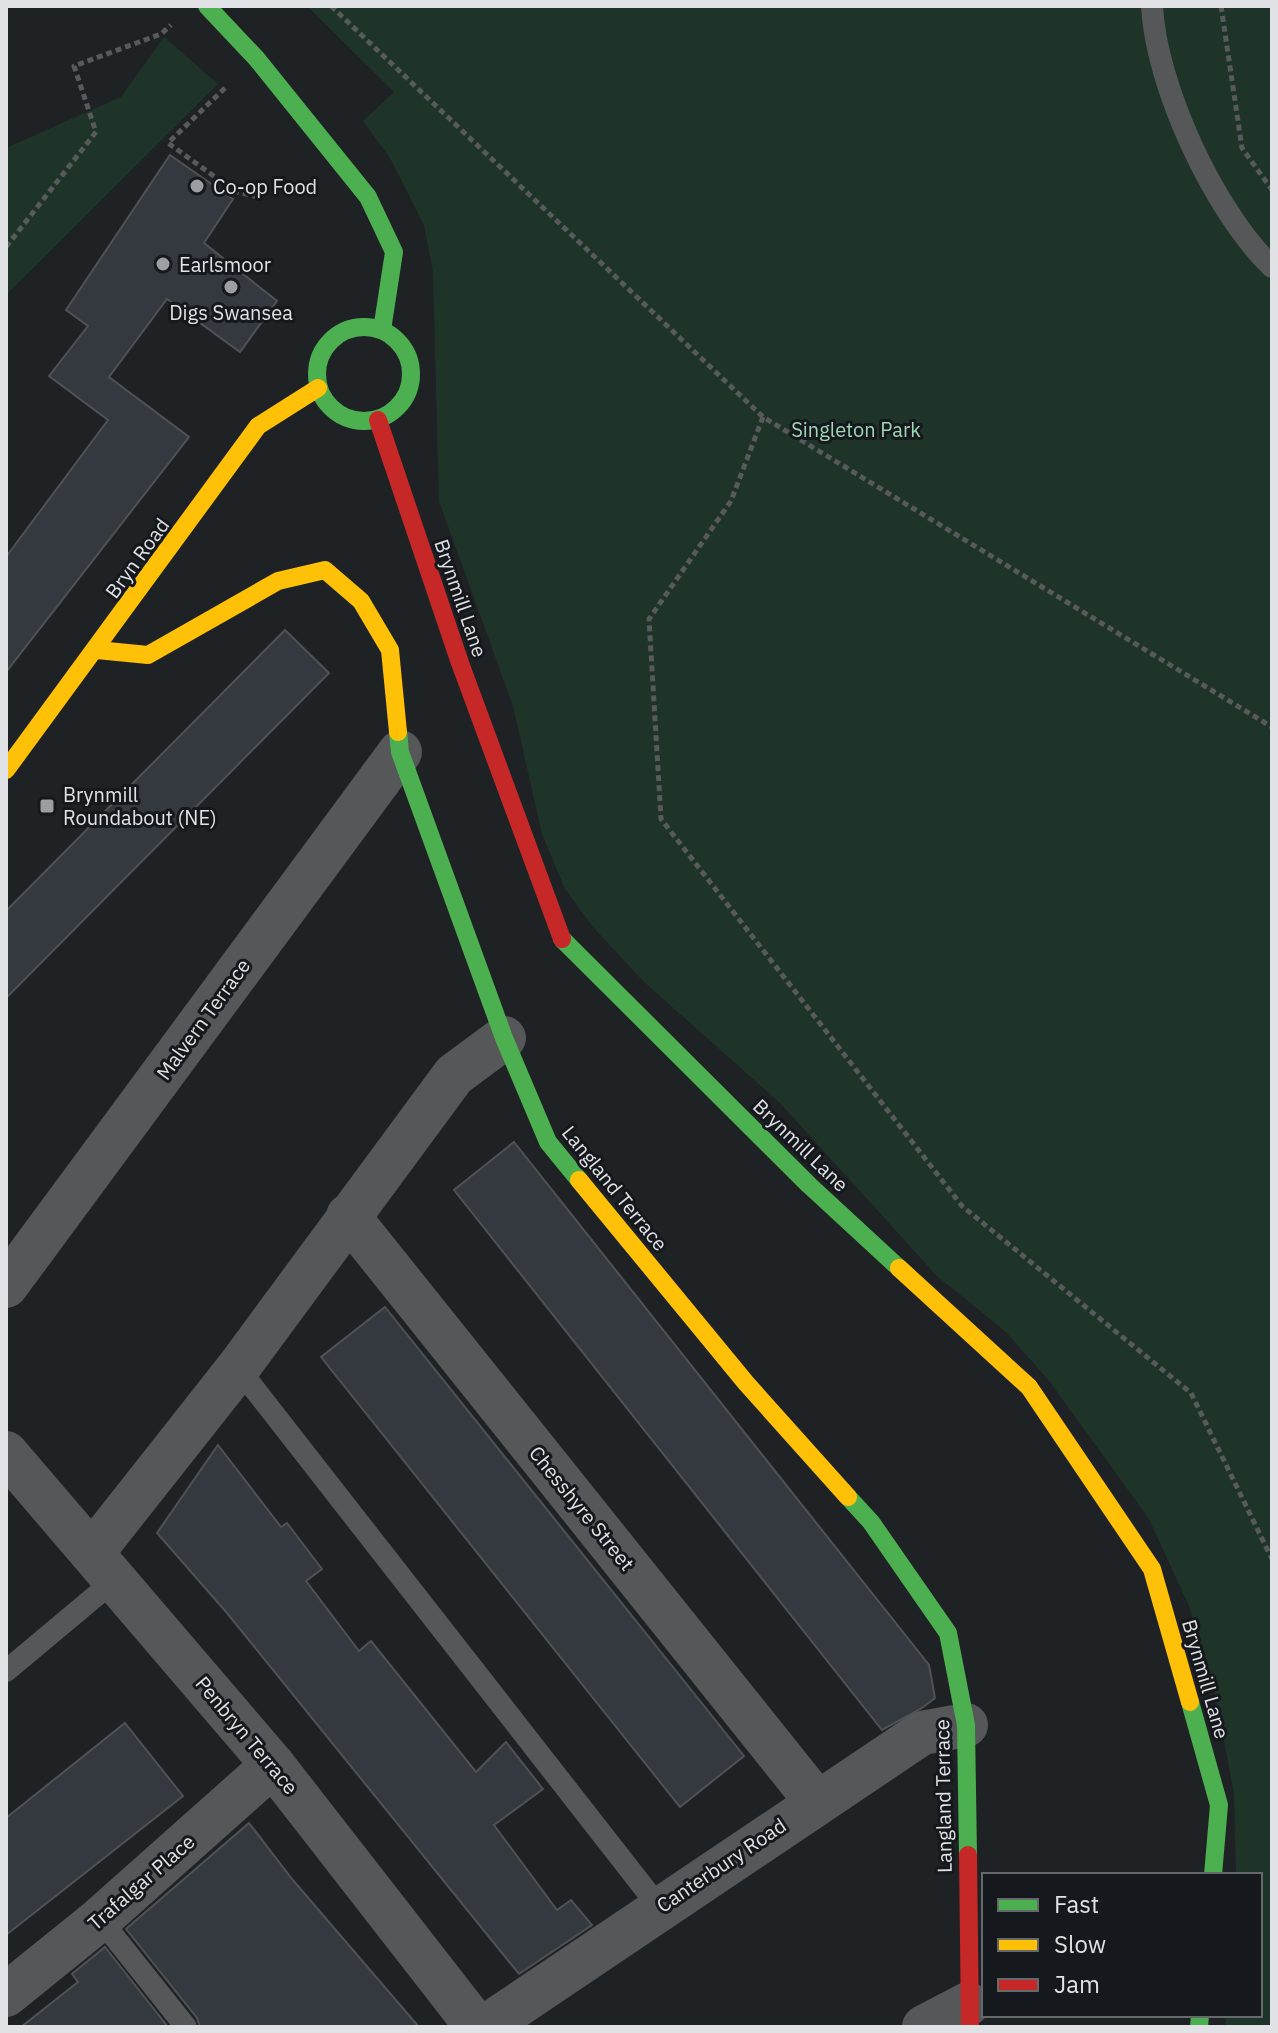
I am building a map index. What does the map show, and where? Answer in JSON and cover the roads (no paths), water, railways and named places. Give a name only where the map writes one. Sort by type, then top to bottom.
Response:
[{"type":"street","points":[[207,6],[256,58],[368,197],[394,252],[382,330]]},
{"type":"street","points":[[355,327],[382,330],[401,344],[411,364],[410,388],[398,408],[378,420],[353,422],[331,410],[318,388],[317,362],[331,339],[355,327]]},
{"type":"street","name":"Bryn Road","points":[[6,770],[97,650],[258,426],[277,411],[318,388]]},
{"type":"street","name":"Brynmill Lane","points":[[378,420],[460,663],[563,943],[809,1185],[1029,1387],[1152,1569],[1219,1805],[1213,1873]]},
{"type":"street","name":"Langland Terrace","points":[[97,650],[148,655],[278,581],[325,570],[361,601],[390,650],[400,752],[504,1038],[548,1142],[746,1383],[871,1522],[948,1633],[966,1725],[969,2015]]},
{"type":"street","name":"Malvern Terrace","points":[[6,1286],[400,752]]},
{"type":"street","points":[[104,1566],[238,1368],[454,1075],[504,1038]]},
{"type":"street","name":"Chesshyre Street","points":[[348,1216],[816,1801]]},
{"type":"street","name":"Penbryn Terrace","points":[[6,1453],[273,1765],[477,2027]]},
{"type":"street","name":"Canterbury Road","points":[[485,2027],[816,1801],[922,1733],[966,1725]]},
{"type":"street","name":"Trafalgar Place","points":[[6,1995],[100,1919],[273,1765]]},
{"type":"street","points":[[924,2027],[969,2015]]},
{"type":"lane","points":[[1152,6],[1153,28],[1169,91],[1204,170],[1255,250],[1272,267]]},
{"type":"lane","points":[[238,1368],[659,1907]]},
{"type":"lane","points":[[6,1671],[104,1566]]},
{"type":"lane","points":[[100,1919],[186,2027]]},
{"type":"place","name":"Co-op Food","points":[[197,186]]},
{"type":"place","name":"Earlsmoor","points":[[163,264]]},
{"type":"place","name":"Digs Swansea","points":[[231,287]]},
{"type":"place","name":"Brynmill Roundabout (NE)","points":[[47,806]]},
{"type":"park label","name":"Singleton Park","points":[[856,429]]}]
